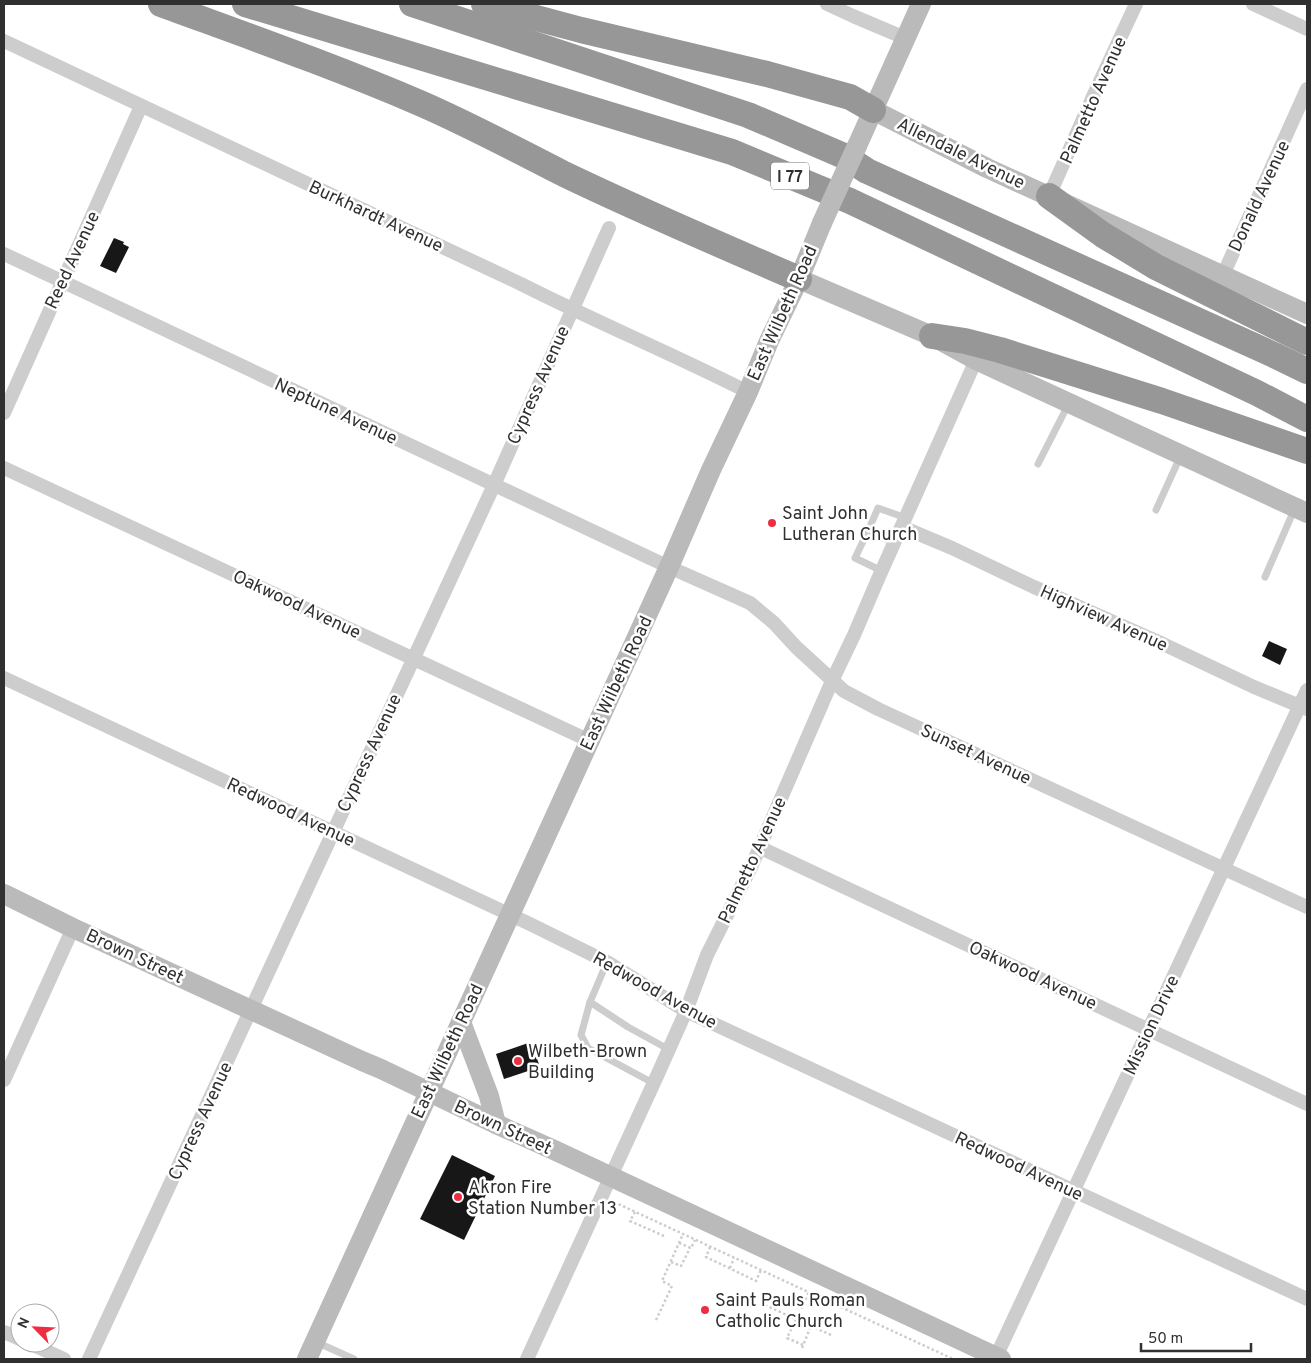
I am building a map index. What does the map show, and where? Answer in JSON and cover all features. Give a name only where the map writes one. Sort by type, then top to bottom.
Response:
[{"type":"highway","points":[[161,4],[305,56],[423,105],[564,174],[685,230],[798,279]]},
{"type":"highway","name":"I 77","points":[[245,4],[732,152],[850,201],[1307,418]]},
{"type":"highway","name":"I 77","points":[[412,4],[748,115],[844,156],[867,171],[1274,354],[1307,371]]},
{"type":"highway","points":[[484,4],[581,30],[767,74],[850,97],[873,110]]},
{"type":"highway","points":[[1049,196],[1103,235],[1156,266],[1307,342]]},
{"type":"highway","points":[[932,336],[965,341],[1000,350],[1162,401],[1307,451]]},
{"type":"main road","name":"East Wilbeth Road","points":[[311,1350],[669,567],[904,38],[921,4]]},
{"type":"main road","name":"Allendale Avenue","points":[[873,110],[987,168],[1307,314]]},
{"type":"main road","points":[[798,279],[932,336],[976,360],[1301,510]]},
{"type":"main road","name":"Brown Street","points":[[4,894],[73,928],[381,1069],[997,1358]]},
{"type":"main road","points":[[461,1022],[489,1096],[496,1124]]},
{"type":"street","points":[[827,4],[904,38]]},
{"type":"street","name":"Palmetto Avenue","points":[[1049,196],[1136,4]]},
{"type":"street","points":[[1253,4],[1307,28]]},
{"type":"street","name":"Burkhardt Avenue","points":[[4,41],[748,392]]},
{"type":"street","name":"Donald Avenue","points":[[1223,275],[1307,90]]},
{"type":"street","name":"Reed Avenue","points":[[4,413],[141,106]]},
{"type":"street","name":"Cypress Avenue","points":[[89,1359],[494,484],[609,228]]},
{"type":"street","name":"Neptune Avenue","points":[[4,254],[669,567]]},
{"type":"street","name":"Palmetto Avenue","points":[[527,1359],[611,1178],[686,1011],[707,955],[752,864],[976,360]]},
{"type":"street","name":"Oakwood Avenue","points":[[4,468],[590,741]]},
{"type":"street","name":"Highview Avenue","points":[[904,523],[1034,587],[1254,687],[1304,707]]},
{"type":"street","name":"Sunset Avenue","points":[[669,567],[750,603],[774,623],[796,647],[844,691],[1307,907]]},
{"type":"street","name":"Redwood Avenue","points":[[4,678],[510,914],[607,962],[686,1011],[1307,1299]]},
{"type":"street","name":"Mission Drive","points":[[997,1358],[1224,869],[1304,707],[1307,690]]},
{"type":"street","name":"Oakwood Avenue","points":[[759,847],[1307,1104]]},
{"type":"street","points":[[4,1080],[73,928]]},
{"type":"street","points":[[50,1353],[64,1359]]},
{"type":"lane","points":[[1038,464],[1069,403]]},
{"type":"lane","points":[[1156,510],[1181,455]]},
{"type":"lane","points":[[882,571],[855,558],[878,508],[904,523]]},
{"type":"lane","points":[[1265,577],[1301,510]]},
{"type":"lane","points":[[868,531],[894,543]]},
{"type":"lane","points":[[607,962],[590,1002],[581,1035],[588,1048],[653,1083]]},
{"type":"lane","points":[[590,1002],[628,1027],[668,1049]]},
{"type":"lane","points":[[311,1350],[354,1359]]},
{"type":"path","points":[[613,1202],[953,1359]]},
{"type":"path","points":[[635,1212],[630,1221],[664,1236]]},
{"type":"path","points":[[656,1320],[672,1286],[662,1281],[683,1234]]},
{"type":"path","points":[[671,1262],[681,1266],[695,1240]]},
{"type":"path","points":[[678,1243],[690,1248]]},
{"type":"path","points":[[710,1246],[706,1257],[756,1280],[761,1270]]},
{"type":"path","points":[[730,1268],[734,1258]]},
{"type":"path","points":[[809,1292],[787,1338],[802,1346],[811,1326]]},
{"type":"path","points":[[765,1305],[832,1335]]},
{"type":"building","points":[[114,238],[124,242],[123,244],[129,247],[116,273],[100,266]]},
{"type":"building","points":[[1269,641],[1287,649],[1280,665],[1262,656]]},
{"type":"building","name":"Wilbeth-Brown Building","points":[[531,1042],[540,1067],[504,1079],[496,1054]]},
{"type":"building","name":"Akron Fire Station Number 13","points":[[452,1155],[495,1176],[464,1240],[420,1219]]},
{"type":"place","name":"Saint John Lutheran Church","points":[[772,523]]},
{"type":"place","name":"Wilbeth-Brown Building","points":[[518,1061]]},
{"type":"place","name":"Akron Fire Station Number 13","points":[[458,1197]]},
{"type":"place","name":"Saint Pauls Roman Catholic Church","points":[[705,1310]]}]
